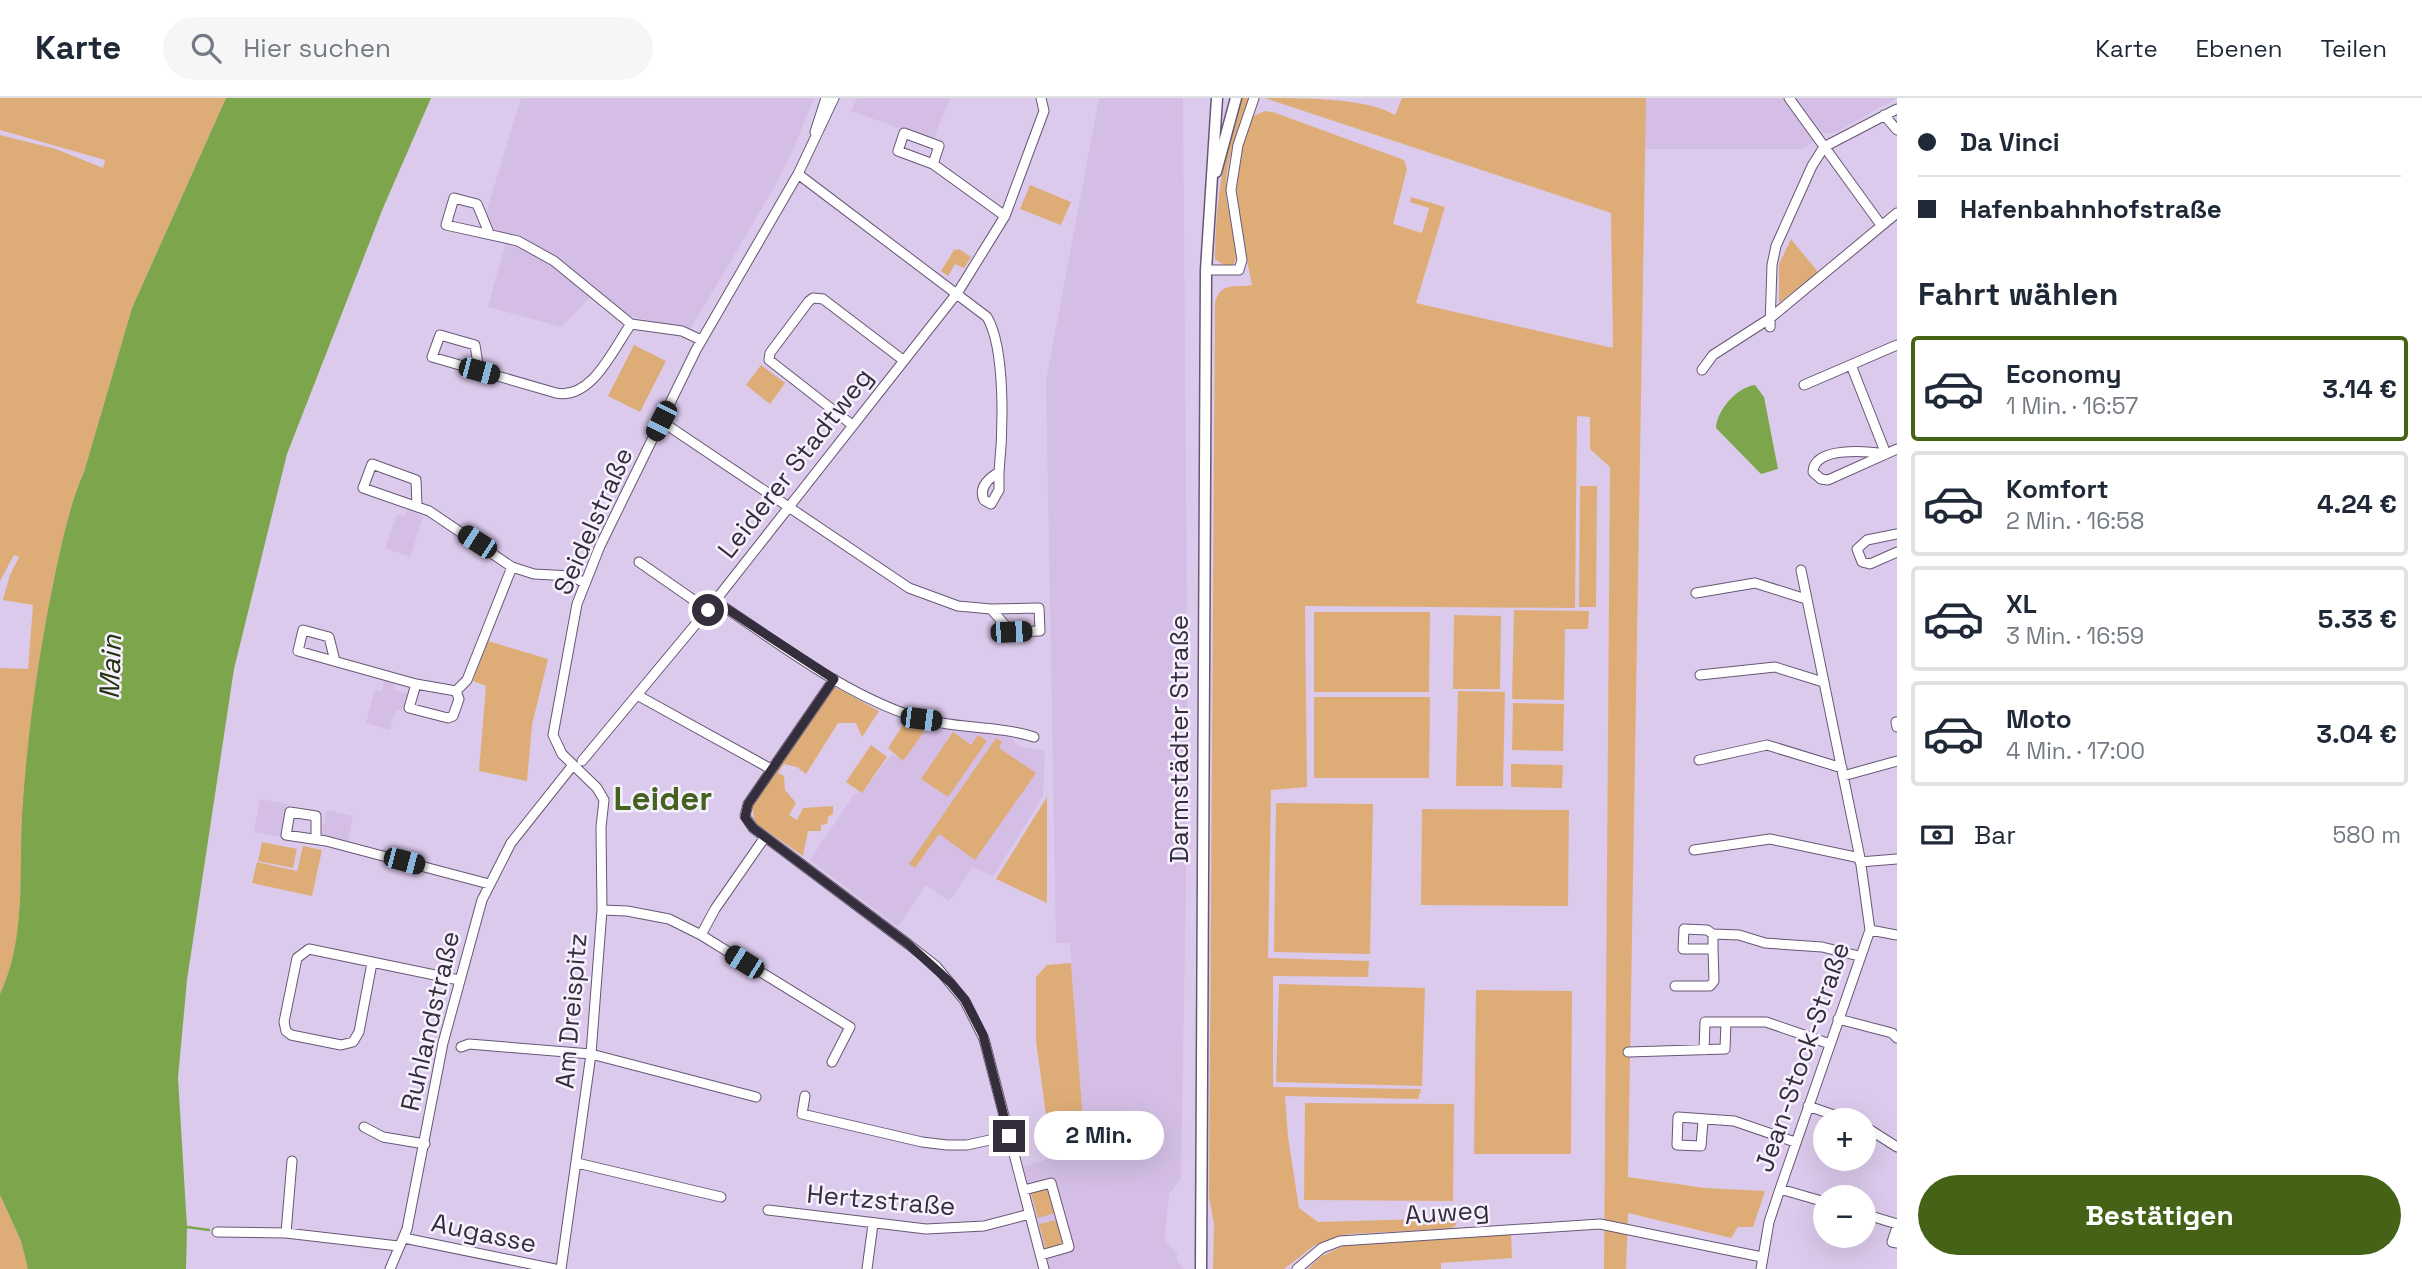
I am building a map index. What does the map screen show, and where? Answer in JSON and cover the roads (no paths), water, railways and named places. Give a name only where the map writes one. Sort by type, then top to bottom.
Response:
[{"type":"main road","name":"Darmstädter Straße","points":[[1201,1269],[1206,270],[1216,98]]},
{"type":"main road","name":"Darmstädter Straße","points":[[1210,209],[1220,153],[1236,98]]},
{"type":"street","name":"Seidelstraße","points":[[808,153],[826,98]]},
{"type":"street","name":"Seidelstraße","points":[[577,765],[555,745],[553,725],[573,623],[584,583],[624,494],[701,341],[798,174],[834,98]]},
{"type":"street","name":"Leiderer Stadtweg","points":[[479,908],[489,884],[530,816],[577,765],[708,610],[851,424],[958,292],[1005,216],[1044,111],[1041,98]]},
{"type":"street","points":[[1206,270],[1239,270],[1242,260],[1231,190],[1238,145],[1254,98]]},
{"type":"street","points":[[1789,98],[1881,225]]},
{"type":"street","points":[[1770,323],[1772,264],[1776,246],[1824,148],[1897,108]]},
{"type":"street","points":[[1884,114],[1897,131]]},
{"type":"street","points":[[933,164],[939,146],[904,133],[898,151],[933,164],[1005,216]]},
{"type":"street","points":[[798,174],[988,317],[996,335],[1000,362],[999,472]]},
{"type":"street","points":[[489,233],[477,204],[454,198],[446,225],[489,233],[536,249],[631,324],[682,331],[701,341]]},
{"type":"street","points":[[1702,370],[1713,355],[1770,323],[1897,213]]},
{"type":"street","points":[[851,424],[769,360],[770,353],[809,301],[814,298],[822,299],[903,360]]},
{"type":"street","points":[[479,371],[475,345],[440,335],[432,357],[479,371],[556,393],[574,394],[588,384],[631,324]]},
{"type":"street","points":[[1804,385],[1897,345]]},
{"type":"street","points":[[1851,365],[1886,454]]},
{"type":"street","points":[[661,421],[786,508],[909,588],[958,606],[991,609],[1039,608],[1040,631],[1011,632],[991,609]]},
{"type":"street","points":[[1886,454],[1860,449],[1820,457],[1814,463],[1813,472],[1821,479],[1828,480],[1886,454],[1897,449]]},
{"type":"street","points":[[417,506],[416,480],[372,464],[363,488],[417,506],[459,530],[512,567],[534,573],[571,576],[584,583]]},
{"type":"street","points":[[1897,534],[1860,543],[1857,556],[1862,562],[1870,564],[1897,551]]},
{"type":"street","points":[[639,562],[708,610]]},
{"type":"street","points":[[456,691],[471,673],[495,603],[512,567]]},
{"type":"street","name":"Jean-Stock-Straße","points":[[1761,1269],[1780,1189],[1795,1142],[1870,930],[1860,860],[1801,570]]},
{"type":"street","points":[[1696,593],[1755,583],[1806,599]]},
{"type":"street","points":[[715,601],[834,679],[881,705],[921,719],[1009,730],[1034,737]]},
{"type":"street","points":[[335,661],[329,637],[303,630],[298,651],[416,684],[456,691]]},
{"type":"street","points":[[1700,676],[1775,667],[1823,682]]},
{"type":"street","points":[[834,679],[748,804],[745,817],[765,837],[936,966],[958,992],[983,1035],[1044,1269]]},
{"type":"street","points":[[416,684],[409,708],[449,718],[458,709],[456,691]]},
{"type":"street","points":[[637,695],[771,769]]},
{"type":"street","points":[[1699,760],[1768,745],[1842,772],[1862,772],[1897,761]]},
{"type":"street","name":"Am Dreispitz","points":[[561,1269],[591,1054],[602,911],[601,839],[604,800],[577,765]]},
{"type":"street","points":[[701,935],[715,909],[765,837]]},
{"type":"street","points":[[316,839],[489,884]]},
{"type":"street","points":[[1694,850],[1770,839],[1860,860],[1897,859]]},
{"type":"street","name":"Ruhlandstraße","points":[[390,1269],[401,1242],[452,1045],[459,980],[479,908]]},
{"type":"street","points":[[602,911],[657,916],[701,935],[850,1027],[832,1062]]},
{"type":"street","points":[[1713,949],[1684,949],[1684,929],[1707,930],[1713,934],[1739,934],[1765,943],[1822,947],[1859,956]]},
{"type":"street","points":[[1870,930],[1897,935]]},
{"type":"street","points":[[1675,986],[1710,986],[1714,981],[1713,934]]},
{"type":"street","points":[[372,962],[359,1032],[353,1042],[341,1045],[291,1035],[286,1031],[286,1009],[297,958],[301,952],[309,949],[372,962],[459,980]]},
{"type":"street","points":[[1838,1019],[1892,1034],[1897,1038]]},
{"type":"street","points":[[1704,1050],[1705,1022],[1766,1021],[1830,1044]]},
{"type":"street","points":[[1628,1052],[1725,1049],[1726,1022]]},
{"type":"street","points":[[452,1045],[591,1054],[756,1097]]},
{"type":"street","points":[[805,1096],[802,1114],[947,1145],[967,1145],[1009,1136]]},
{"type":"street","points":[[1808,1106],[1814,1108]]},
{"type":"street","points":[[1703,1121],[1734,1121],[1795,1142]]},
{"type":"street","name":"Ruhlandstraße","points":[[364,1127],[383,1137],[425,1144]]},
{"type":"street","points":[[1876,1134],[1897,1147]]},
{"type":"street","points":[[285,1233],[292,1161]]},
{"type":"street","points":[[577,1163],[721,1197]]},
{"type":"street","points":[[1024,1190],[1051,1183],[1069,1247],[1041,1255]]},
{"type":"street","points":[[1780,1189],[1813,1199]]},
{"type":"street","name":"Hertzstraße","points":[[768,1210],[873,1224],[958,1229],[1030,1214]]},
{"type":"street","points":[[1876,1218],[1897,1226],[1892,1242],[1897,1243]]},
{"type":"street","points":[[867,1269],[873,1224]]},
{"type":"street","name":"Auweg","points":[[1297,1269],[1322,1248],[1340,1241],[1520,1227],[1610,1226],[1762,1257]]},
{"type":"street","name":"Augasse","points":[[217,1232],[285,1233],[401,1242],[555,1269]]},
{"type":"water","name":"Main","points":[[226,98],[431,98],[383,208],[287,454],[234,669],[187,980],[178,1078],[187,1227],[186,1269],[28,1269],[21,1241],[0,1195],[0,994],[8,973],[18,929],[24,786],[43,638],[66,524],[132,308]]},
{"type":"water","points":[[1755,385],[1764,397],[1778,469],[1761,474],[1716,428],[1720,414],[1729,400],[1741,390]]},
{"type":"waterway","points":[[187,1227],[209,1230]]},
{"type":"district","name":"Leider","points":[[663,799]]}]
